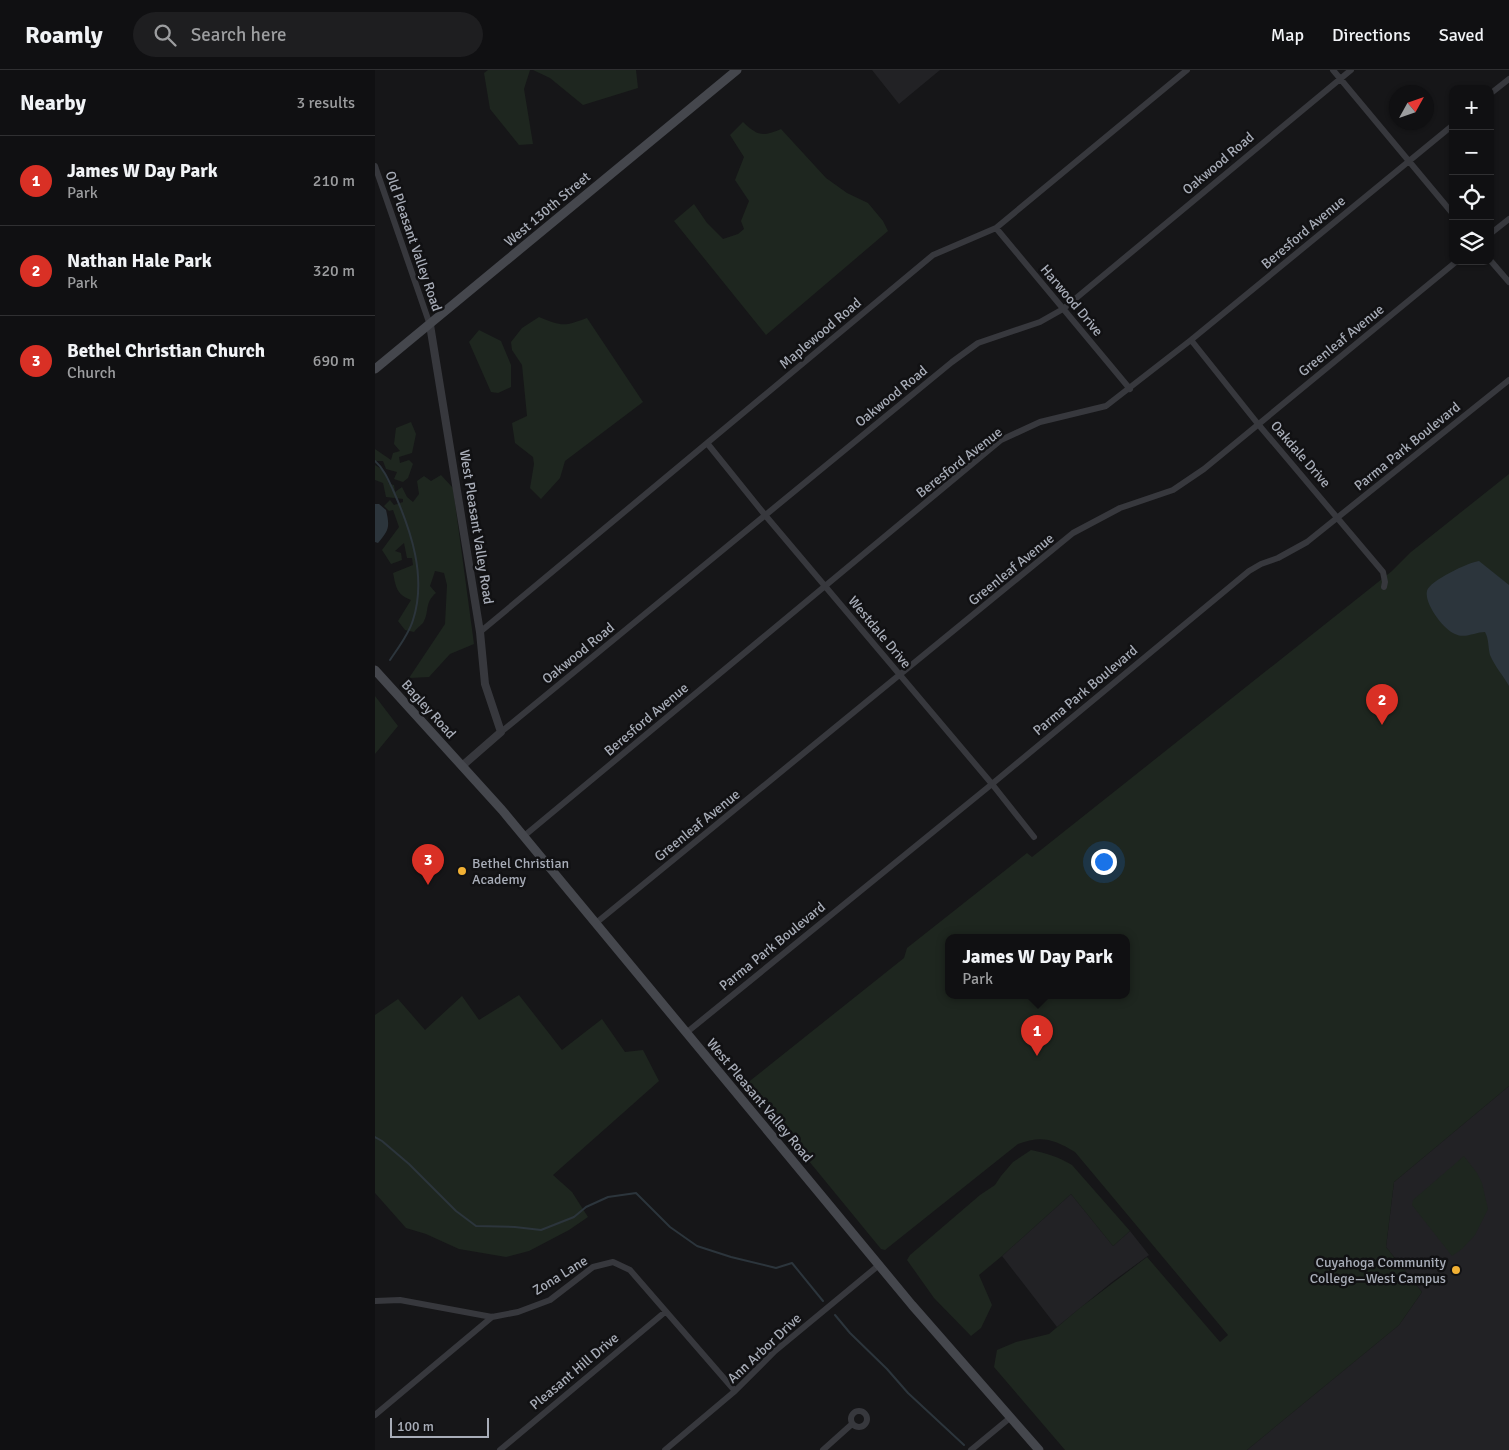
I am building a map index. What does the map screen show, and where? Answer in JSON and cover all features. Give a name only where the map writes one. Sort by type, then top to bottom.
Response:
[{"type":"main road","name":"West 130th Street","points":[[375,369],[737,70]]},
{"type":"main road","name":"Bagley Road","points":[[375,670],[462,766]]},
{"type":"main road","name":"West Pleasant Valley Road","points":[[462,766],[597,923],[879,1265],[1039,1450]]},
{"type":"street","name":"Maplewood Road","points":[[480,632],[933,255],[996,228],[1187,70]]},
{"type":"street","points":[[1333,70],[1449,209]]},
{"type":"street","name":"Oakwood Road","points":[[462,766],[952,362],[978,343],[1040,322],[1063,308],[1351,70]]},
{"type":"street","points":[[1494,91],[1509,79]]},
{"type":"street","name":"Beresford Avenue","points":[[524,836],[1001,440],[1040,422],[1105,406],[1130,389],[1449,128]]},
{"type":"street","name":"Old Pleasant Valley Road","points":[[375,166],[430,324]]},
{"type":"street","points":[[1494,231],[1509,219]]},
{"type":"street","name":"Harwood Drive","points":[[996,228],[1130,389]]},
{"type":"street","name":"Greenleaf Avenue","points":[[597,923],[1073,533],[1120,508],[1173,490],[1203,469],[1452,265]]},
{"type":"street","points":[[1494,265],[1509,282]]},
{"type":"street","name":"West Pleasant Valley Road","points":[[430,324],[480,632],[485,684],[501,732]]},
{"type":"street","name":"Oakdale Drive","points":[[1191,340],[1258,424],[1383,572],[1384,587]]},
{"type":"street","name":"Parma Park Boulevard","points":[[686,1033],[1249,571],[1307,542],[1509,380]]},
{"type":"street","name":"Westdale Drive","points":[[707,443],[1034,837]]},
{"type":"street","name":"Zona Lane","points":[[375,1301],[401,1300],[492,1317],[518,1312],[550,1300],[593,1267],[613,1262],[630,1270],[735,1391]]},
{"type":"street","name":"Ann Arbor Drive","points":[[665,1450],[735,1391],[779,1348],[879,1265]]},
{"type":"street","name":"Pleasant Hill Drive","points":[[500,1450],[665,1312]]},
{"type":"street","points":[[375,1415],[492,1317]]},
{"type":"street","points":[[971,1450],[1011,1417]]},
{"type":"street","points":[[823,1450],[852,1424]]},
{"type":"shaded area","points":[[488,70],[530,70],[524,89],[533,144],[519,145],[490,109],[484,73]]},
{"type":"shaded area","points":[[533,70],[636,70],[638,88],[583,105],[550,78]]},
{"type":"shaded area","points":[[872,70],[940,70],[899,104]]},
{"type":"shaded area","points":[[743,122],[761,134],[781,129],[826,178],[847,193],[868,203],[883,221],[888,231],[766,335],[674,221],[694,204],[707,223],[723,239],[738,234],[744,229],[741,221],[749,201],[735,180],[744,157],[730,135]]},
{"type":"shaded area","points":[[539,317],[563,324],[587,318],[643,402],[565,461],[560,478],[541,499],[530,488],[534,464],[533,457],[515,443],[512,423],[527,416],[522,365],[512,350],[511,342],[522,328]]},
{"type":"shaded area","points":[[479,330],[501,341],[511,365],[511,387],[498,393],[491,392],[469,342]]},
{"type":"shaded area","points":[[411,422],[416,434],[412,453],[399,457],[400,463],[409,460],[413,464],[408,478],[403,482],[394,479],[397,472],[386,469],[383,461],[376,461],[375,465],[375,449],[391,460],[393,453],[400,451],[394,444],[396,428]]},
{"type":"shaded area","points":[[375,465],[383,470],[389,484],[394,485],[395,492],[402,487],[407,497],[413,502],[419,494],[417,481],[424,476],[431,481],[441,475],[453,488],[474,644],[450,654],[429,677],[409,678],[445,624],[447,585],[444,573],[435,571],[430,586],[436,593],[428,604],[423,623],[414,632],[405,630],[398,621],[411,600],[400,593],[393,573],[413,565],[412,558],[407,558],[404,543],[395,551],[401,553],[402,560],[391,564],[382,550],[399,527],[393,510],[389,511],[384,506],[390,500],[394,505],[403,502],[403,499],[386,497],[383,483],[375,480]]},
{"type":"shaded area","points":[[1509,474],[1509,1086],[1394,1182],[1386,1247],[1422,1292],[1399,1325],[1247,1450],[1065,1450],[994,1367],[997,1350],[1016,1342],[1049,1334],[1147,1257],[1220,1342],[1228,1335],[1075,1152],[1054,1141],[1041,1139],[1018,1144],[885,1250],[881,1249],[790,1138],[790,1134],[787,1133],[781,1124],[777,1123],[746,1084],[904,958],[907,948],[1027,853],[1032,857],[1392,571],[1411,552]]},
{"type":"shaded area","points":[[375,504],[379,504],[386,510],[388,521],[388,528],[378,543],[375,542]]},
{"type":"shaded area","points":[[1479,561],[1509,585],[1509,686],[1490,655],[1485,632],[1463,636],[1451,632],[1436,616],[1427,596],[1429,587],[1442,577],[1459,568]]},
{"type":"shaded area","points":[[375,696],[398,726],[375,754]]},
{"type":"shaded area","points":[[519,995],[562,1050],[602,1019],[625,1052],[643,1050],[659,1081],[553,1175],[572,1192],[588,1217],[569,1230],[529,1251],[506,1257],[459,1249],[426,1234],[406,1228],[375,1193],[375,1015],[398,999],[425,1030],[462,996],[479,1020]]},
{"type":"shaded area","name":"Cuyahoga Community College—West Campus","points":[[1509,1086],[1509,1450],[1247,1450],[1399,1325],[1422,1292],[1386,1247],[1394,1182]]},
{"type":"shaded area","points":[[1031,1150],[1042,1152],[1072,1165],[1130,1231],[1113,1246],[1071,1194],[979,1275],[992,1305],[981,1328],[971,1336],[934,1298],[907,1260],[910,1255],[980,1195],[995,1185],[1013,1162]]},
{"type":"shaded area","points":[[1464,1156],[1482,1183],[1488,1209],[1475,1235],[1462,1249],[1452,1256],[1412,1205],[1413,1200]]},
{"type":"shaded area","points":[[1071,1194],[1113,1246],[1130,1231],[1149,1255],[1112,1282],[1057,1327],[1002,1256]]},
{"type":"waterway","points":[[375,461],[385,474],[400,505],[411,537],[418,571],[417,604],[413,620],[406,636],[390,660]]},
{"type":"waterway","points":[[375,1137],[409,1164],[456,1211],[476,1226],[541,1230],[574,1217],[586,1207],[608,1197],[636,1193],[670,1227],[697,1246],[776,1268],[792,1263],[823,1301]]},
{"type":"waterway","points":[[835,1315],[908,1393],[964,1445]]},
{"type":"place","name":"Nathan Hale Park","points":[[1382,725]]},
{"type":"place","name":"Bethel Christian Academy","points":[[462,871]]},
{"type":"place","name":"Bethel Christian Church","points":[[428,885]]},
{"type":"place","name":"James W Day Park","points":[[1037,1056]]},
{"type":"place","name":"Cuyahoga Community College—West Campus","points":[[1456,1270]]}]
